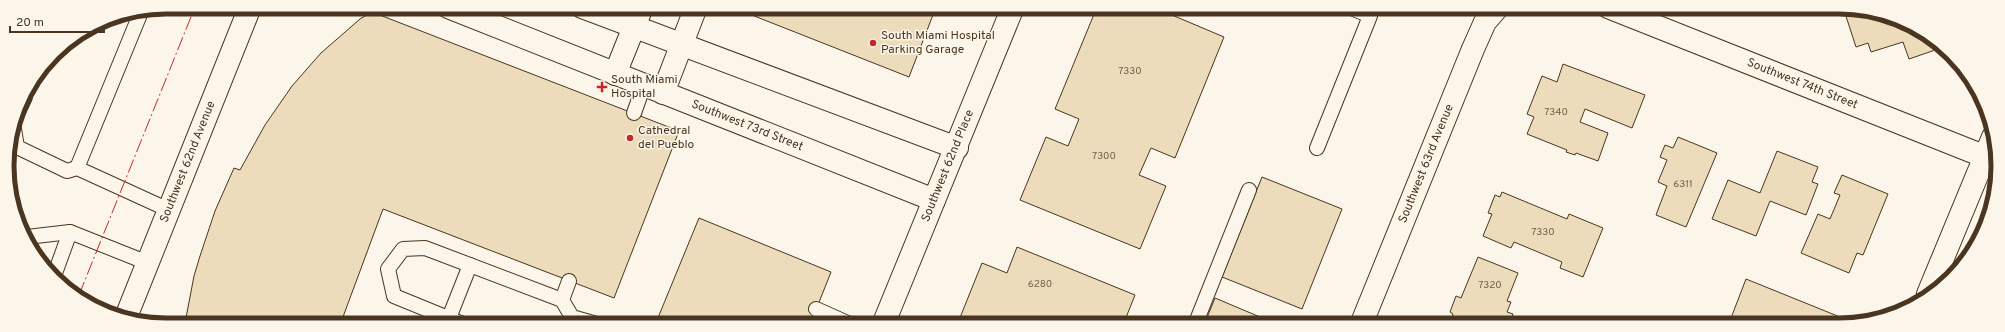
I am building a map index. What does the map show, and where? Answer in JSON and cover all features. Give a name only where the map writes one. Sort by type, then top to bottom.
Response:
[{"type":"street","name":"Southwest 62nd Avenue","points":[[128,313],[247,14]]},
{"type":"street","name":"Southwest 73rd Street","points":[[465,14],[934,200]]},
{"type":"street","points":[[599,14],[957,148]]},
{"type":"street","points":[[615,74],[639,14]]},
{"type":"street","points":[[654,89],[681,45],[693,14]]},
{"type":"street","name":"Southwest 62nd Place","points":[[886,318],[1011,14]]},
{"type":"street","name":"Southwest 63rd Avenue","points":[[1364,318],[1473,49],[1486,22],[1492,14]]},
{"type":"street","name":"Southwest 74th Street","points":[[1626,14],[1990,159]]},
{"type":"street","points":[[1931,288],[1990,159]]},
{"type":"lane","points":[[1317,148],[1370,16],[1365,14]]},
{"type":"lane","points":[[16,141],[17,147],[67,172],[77,168],[139,16]]},
{"type":"lane","points":[[634,114],[654,89]]},
{"type":"lane","points":[[77,168],[169,210]]},
{"type":"lane","points":[[1198,318],[1249,190]]},
{"type":"lane","points":[[32,236],[70,232],[148,263]]},
{"type":"lane","points":[[56,270],[70,232]]},
{"type":"lane","points":[[470,265],[449,318],[394,296],[388,269],[402,249],[424,248],[470,265],[562,300]]},
{"type":"lane","points":[[565,318],[562,300],[569,281]]},
{"type":"lane","points":[[816,309],[836,318]]},
{"type":"building","points":[[369,14],[377,14],[679,131],[614,298],[383,209],[343,318],[186,318],[194,276],[200,256],[215,211],[234,168],[240,170],[265,125],[292,86],[321,53],[360,19]]},
{"type":"building","name":"South Miami Hospital Parking Garage","points":[[749,14],[933,14],[909,77]]},
{"type":"building","points":[[1094,14],[1170,14],[1224,37],[1175,158],[1151,148],[1139,175],[1166,186],[1140,249],[1020,200],[1046,137],[1068,146],[1079,119],[1055,109]]},
{"type":"building","points":[[1845,14],[1859,15],[1888,22],[1915,34],[1937,50],[1909,59],[1903,42],[1871,52],[1868,43],[1856,47]]},
{"type":"building","points":[[1563,64],[1645,95],[1632,128],[1585,109],[1580,122],[1608,133],[1598,161],[1576,153],[1575,155],[1566,152],[1567,150],[1527,134],[1534,117],[1527,114],[1542,76],[1557,82]]},
{"type":"building","points":[[1678,137],[1717,153],[1686,227],[1656,215],[1667,186],[1658,182],[1667,160],[1660,157],[1665,145],[1673,148]]},
{"type":"building","points":[[1777,151],[1818,167],[1812,182],[1818,184],[1806,215],[1770,201],[1756,236],[1712,219],[1728,180],[1760,193]]},
{"type":"building","points":[[1842,175],[1888,194],[1863,255],[1857,253],[1849,273],[1801,253],[1818,214],[1830,219],[1840,195],[1834,193]]},
{"type":"building","points":[[1262,177],[1342,209],[1302,309],[1222,277]]},
{"type":"building","points":[[1502,192],[1567,219],[1569,214],[1603,228],[1583,277],[1560,268],[1562,262],[1514,242],[1511,248],[1483,236],[1492,214],[1488,213],[1495,195],[1500,197]]},
{"type":"building","points":[[699,218],[831,272],[813,318],[658,318]]},
{"type":"building","points":[[1017,247],[1135,295],[1126,318],[960,318],[982,263],[1007,273]]},
{"type":"building","points":[[1478,257],[1518,273],[1507,301],[1511,302],[1507,312],[1513,314],[1512,318],[1452,318],[1453,314],[1450,312],[1456,296],[1461,298]]},
{"type":"building","points":[[1746,279],[1840,317],[1840,318],[1731,318]]},
{"type":"building","points":[[1215,298],[1262,318],[1207,318]]},
{"type":"power","points":[[81,291],[192,14]]},
{"type":"place","name":"South Miami Hospital Parking Garage","points":[[873,43]]},
{"type":"place","name":"South Miami Hospital","points":[[602,87]]},
{"type":"place","name":"Cathedral del Pueblo","points":[[630,138]]}]
